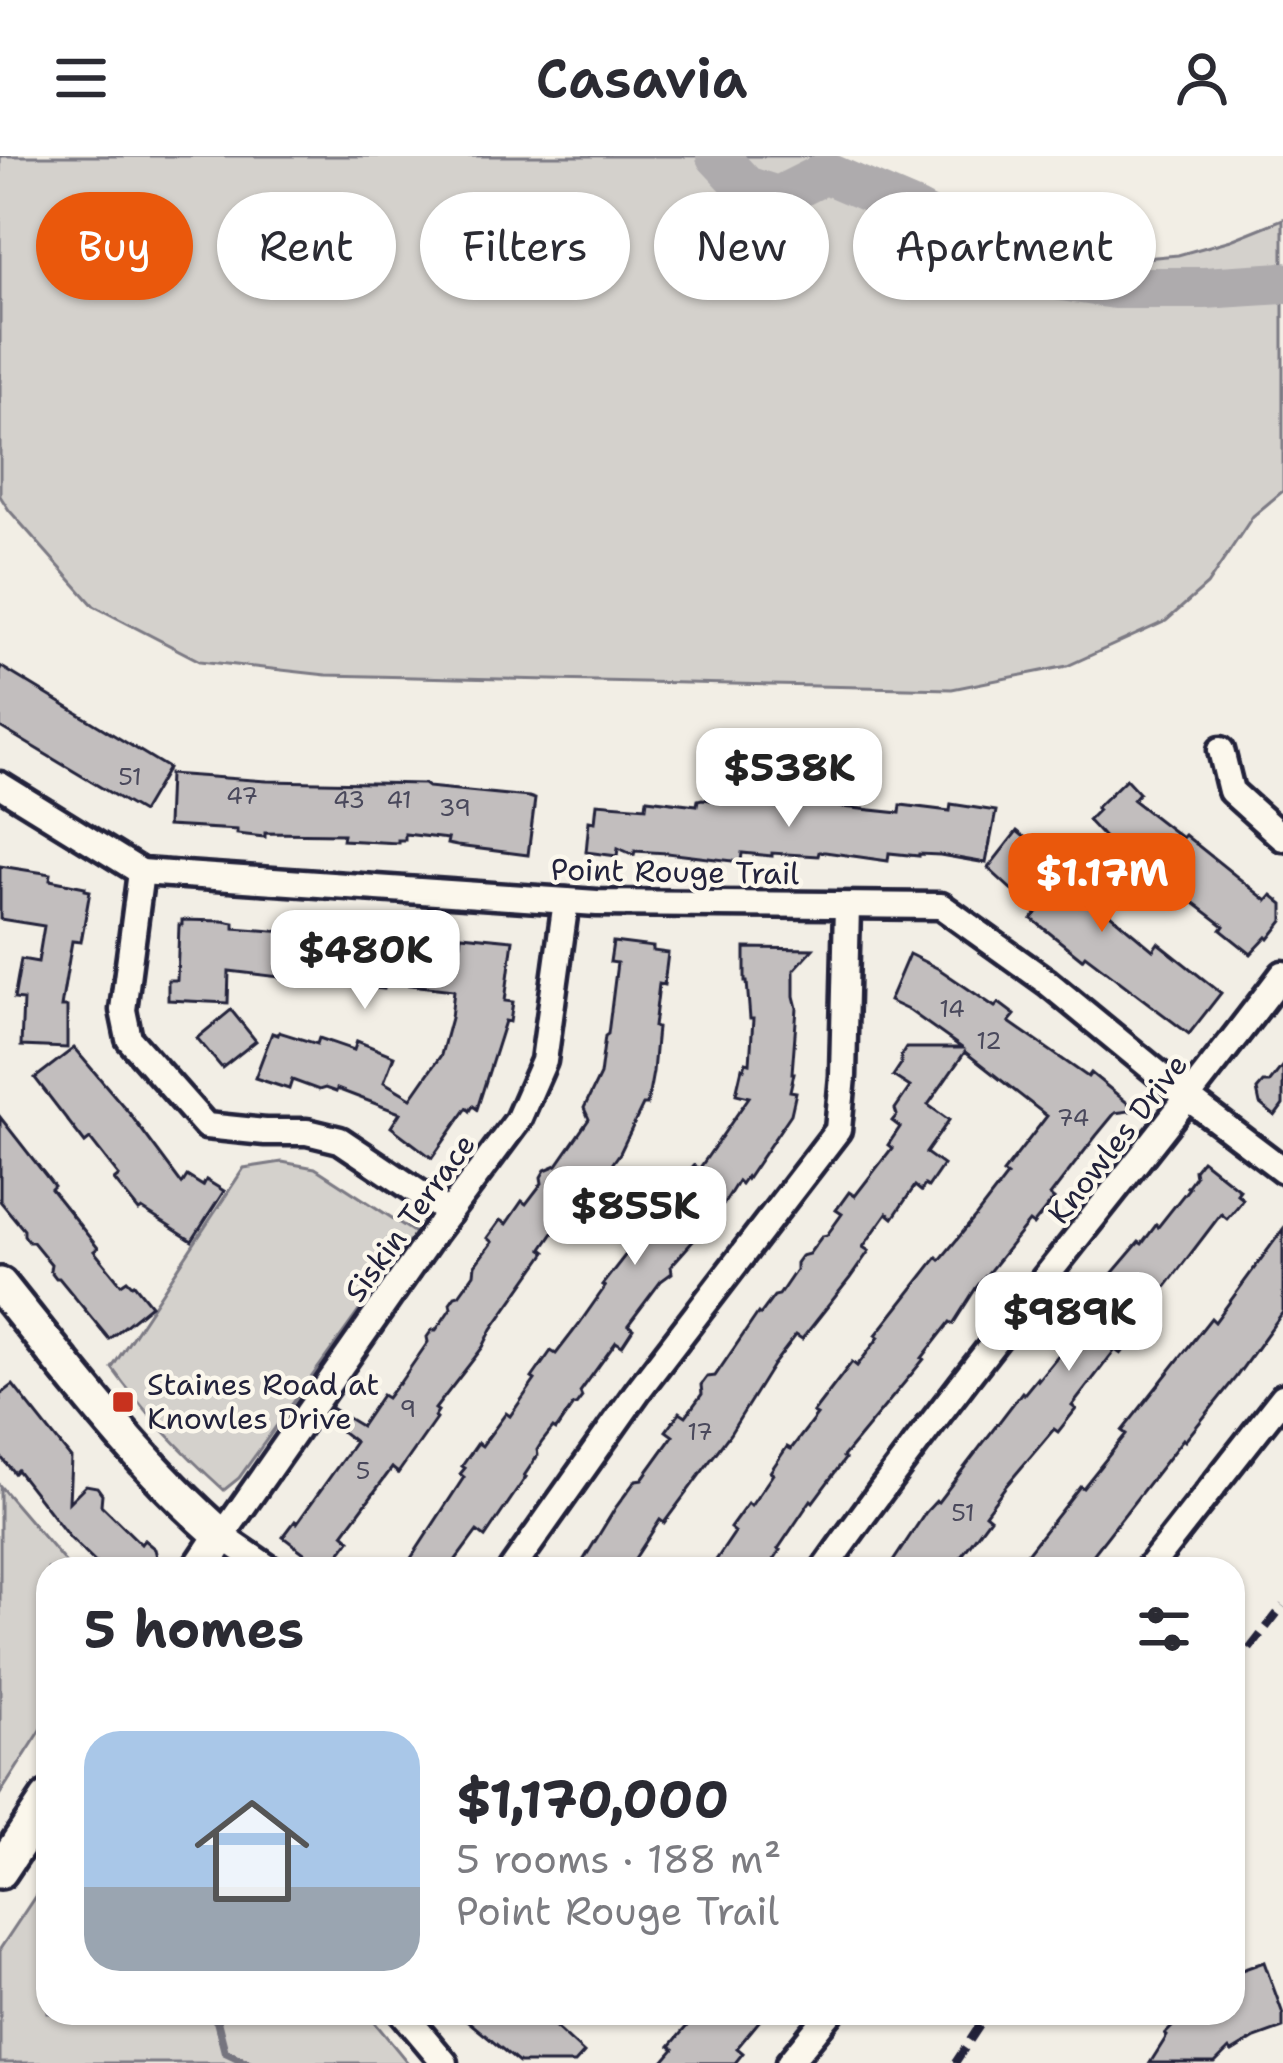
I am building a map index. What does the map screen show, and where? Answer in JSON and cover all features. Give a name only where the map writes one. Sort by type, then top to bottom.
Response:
[{"type":"street","points":[[1222,750],[1231,791],[1283,838]]},
{"type":"street","name":"Point Rouge Trail","points":[[0,785],[141,872],[566,901],[941,906],[1047,982],[1283,1170]]},
{"type":"street","points":[[141,872],[123,1010],[129,1039],[206,1126],[307,1132],[340,1140],[449,1213]]},
{"type":"street","name":"Siskin Terrace","points":[[222,1536],[518,1120],[544,1061],[566,901]]},
{"type":"street","points":[[520,1557],[637,1392],[838,1130],[844,1076],[847,906]]},
{"type":"street","name":"Knowles Drive","points":[[833,1557],[1283,974]]},
{"type":"street","points":[[0,1285],[187,1506],[253,1557]]},
{"type":"street","points":[[1157,1557],[1283,1397]]},
{"type":"street","points":[[208,1557],[222,1536]]},
{"type":"street","points":[[0,1870],[36,1817]]},
{"type":"street","points":[[413,2025],[445,2063]]},
{"type":"street","points":[[789,2063],[820,2025]]},
{"type":"shaded area","points":[[0,156],[813,156],[886,192],[853,192],[853,300],[1156,300],[1156,257],[1231,240],[1283,219],[1283,491],[1253,516],[1207,585],[1166,621],[1067,666],[952,689],[326,675],[200,661],[94,606],[0,496]]},
{"type":"shaded area","points":[[282,1162],[315,1168],[415,1233],[239,1478],[224,1490],[165,1432],[112,1368],[244,1168]]},
{"type":"shaded area","points":[[0,1486],[61,1557],[36,1557],[36,1738],[0,1794]]},
{"type":"shaded area","points":[[36,1895],[36,2025],[377,2025],[408,2063],[0,2063],[0,1949]]},
{"type":"building","points":[[0,666],[168,768],[142,812],[0,727]]},
{"type":"building","points":[[169,774],[424,784],[529,797],[535,799],[528,855],[405,834],[405,840],[398,843],[342,840],[343,834],[265,833],[265,837],[237,834],[237,830],[167,826]]},
{"type":"building","points":[[1126,779],[1139,793],[1133,800],[1267,901],[1272,895],[1283,904],[1283,921],[1251,954],[1221,930],[1224,926],[1111,845],[1088,820]]},
{"type":"building","points":[[757,798],[900,813],[901,805],[950,811],[951,804],[996,811],[986,863],[889,853],[888,861],[825,852],[818,856],[742,853],[741,862],[667,853],[635,851],[634,855],[618,848],[617,856],[586,852],[589,821],[595,822],[597,803],[646,807],[647,799],[697,805],[702,799],[753,805]]},
{"type":"building","points":[[1017,831],[1153,950],[1158,943],[1221,993],[1189,1034],[1032,919],[1037,913],[988,868]]},
{"type":"building","points":[[0,866],[51,874],[50,880],[90,891],[81,942],[72,941],[61,1007],[67,1007],[67,1048],[21,1046],[23,1000],[14,999],[21,959],[38,962],[44,926],[0,919]]},
{"type":"building","points":[[182,920],[362,938],[460,943],[461,935],[513,940],[505,1001],[513,1002],[510,1022],[505,1021],[477,1109],[467,1108],[432,1158],[391,1127],[400,1113],[337,1089],[319,1090],[292,1080],[289,1089],[255,1078],[272,1033],[317,1044],[319,1038],[354,1050],[357,1041],[394,1056],[384,1082],[411,1098],[441,1055],[454,990],[385,982],[384,989],[229,971],[228,1003],[168,1000],[168,980],[177,980]]},
{"type":"building","points":[[613,942],[668,953],[664,985],[659,984],[647,1105],[573,1219],[566,1214],[542,1249],[546,1252],[435,1409],[436,1419],[398,1473],[392,1468],[343,1534],[350,1540],[337,1557],[309,1557],[283,1537],[355,1442],[324,1418],[331,1408],[361,1426],[382,1395],[387,1398],[474,1274],[492,1242],[487,1238],[500,1220],[506,1224],[522,1201],[526,1204],[542,1183],[545,1170],[557,1165],[589,1119],[584,1108],[600,1075],[608,1034],[617,963],[610,962]]},
{"type":"building","points":[[745,948],[813,949],[794,970],[797,1008],[790,1091],[796,1092],[791,1114],[747,1179],[738,1181],[628,1325],[633,1329],[622,1346],[616,1342],[580,1392],[582,1397],[542,1442],[526,1477],[485,1537],[477,1531],[458,1557],[412,1557],[464,1477],[462,1466],[478,1443],[482,1446],[506,1413],[510,1416],[532,1378],[579,1324],[625,1252],[677,1196],[672,1192],[694,1165],[699,1169],[749,1097],[736,1094],[742,1068],[750,1063],[753,1019],[745,982]]},
{"type":"building","points":[[909,954],[995,1007],[999,1003],[1015,1015],[1009,1022],[1088,1077],[1091,1073],[1136,1110],[1115,1113],[1096,1136],[1050,1196],[1054,1199],[1033,1225],[1029,1222],[953,1324],[843,1457],[776,1557],[718,1557],[735,1532],[730,1528],[748,1503],[751,1506],[787,1447],[791,1449],[852,1362],[857,1366],[937,1257],[940,1260],[977,1215],[1047,1116],[965,1052],[928,1105],[949,1120],[926,1153],[943,1165],[928,1187],[921,1191],[915,1186],[893,1218],[887,1213],[863,1247],[869,1251],[850,1278],[802,1339],[796,1335],[730,1434],[636,1557],[585,1557],[616,1507],[673,1436],[666,1431],[680,1412],[686,1416],[702,1394],[701,1385],[715,1376],[758,1313],[779,1295],[801,1256],[827,1235],[842,1214],[836,1210],[849,1192],[855,1196],[892,1148],[888,1145],[900,1127],[892,1121],[895,1109],[910,1087],[893,1076],[906,1048],[962,1048],[889,1001]]},
{"type":"building","points":[[231,1010],[256,1041],[222,1068],[197,1038]]},
{"type":"building","points":[[74,1048],[182,1184],[187,1176],[224,1191],[192,1241],[139,1211],[114,1180],[119,1176],[90,1139],[85,1143],[35,1078]]},
{"type":"building","points":[[1283,1065],[1283,1105],[1275,1116],[1260,1104],[1257,1090]]},
{"type":"building","points":[[0,1117],[98,1248],[94,1251],[121,1284],[127,1280],[134,1284],[151,1305],[109,1339],[56,1278],[51,1264],[0,1201]]},
{"type":"building","points":[[1202,1160],[1240,1190],[1237,1194],[1243,1199],[1227,1219],[1221,1214],[1121,1354],[1115,1350],[1058,1432],[1054,1429],[1005,1487],[985,1514],[990,1518],[961,1557],[896,1557],[1022,1392],[1069,1342],[1066,1340],[1092,1307],[1087,1303],[1189,1188]]},
{"type":"building","points":[[1283,1229],[1283,1312],[1236,1377],[1091,1557],[1024,1557],[1126,1434],[1122,1431],[1211,1318],[1215,1322]]},
{"type":"building","points":[[13,1385],[71,1458],[69,1502],[86,1485],[97,1487],[101,1505],[141,1544],[144,1540],[155,1549],[157,1557],[90,1557],[69,1537],[17,1470],[14,1473],[0,1456],[0,1395]]},
{"type":"building","points":[[1264,1962],[1283,2014],[1283,2028],[1232,2052],[1229,2049],[1215,2063],[1150,2063],[1174,2025],[1245,2025],[1245,1969]]},
{"type":"building","points":[[473,2025],[553,2025],[584,2053],[575,2063],[519,2063]]},
{"type":"building","points":[[688,2025],[756,2025],[737,2048],[743,2053],[735,2063],[662,2063],[674,2049],[670,2046]]},
{"type":"waterway","points":[[717,156],[746,187],[778,197],[826,173],[915,211],[1035,276],[1115,288],[1283,283]]},
{"type":"waterway","points":[[218,2025],[225,2052],[248,2063]]},
{"type":"railway","points":[[1245,1655],[1283,1606]]},
{"type":"railway","points":[[955,2063],[980,2025]]},
{"type":"place","name":"Staines Road at Knowles Drive","points":[[123,1402]]}]
